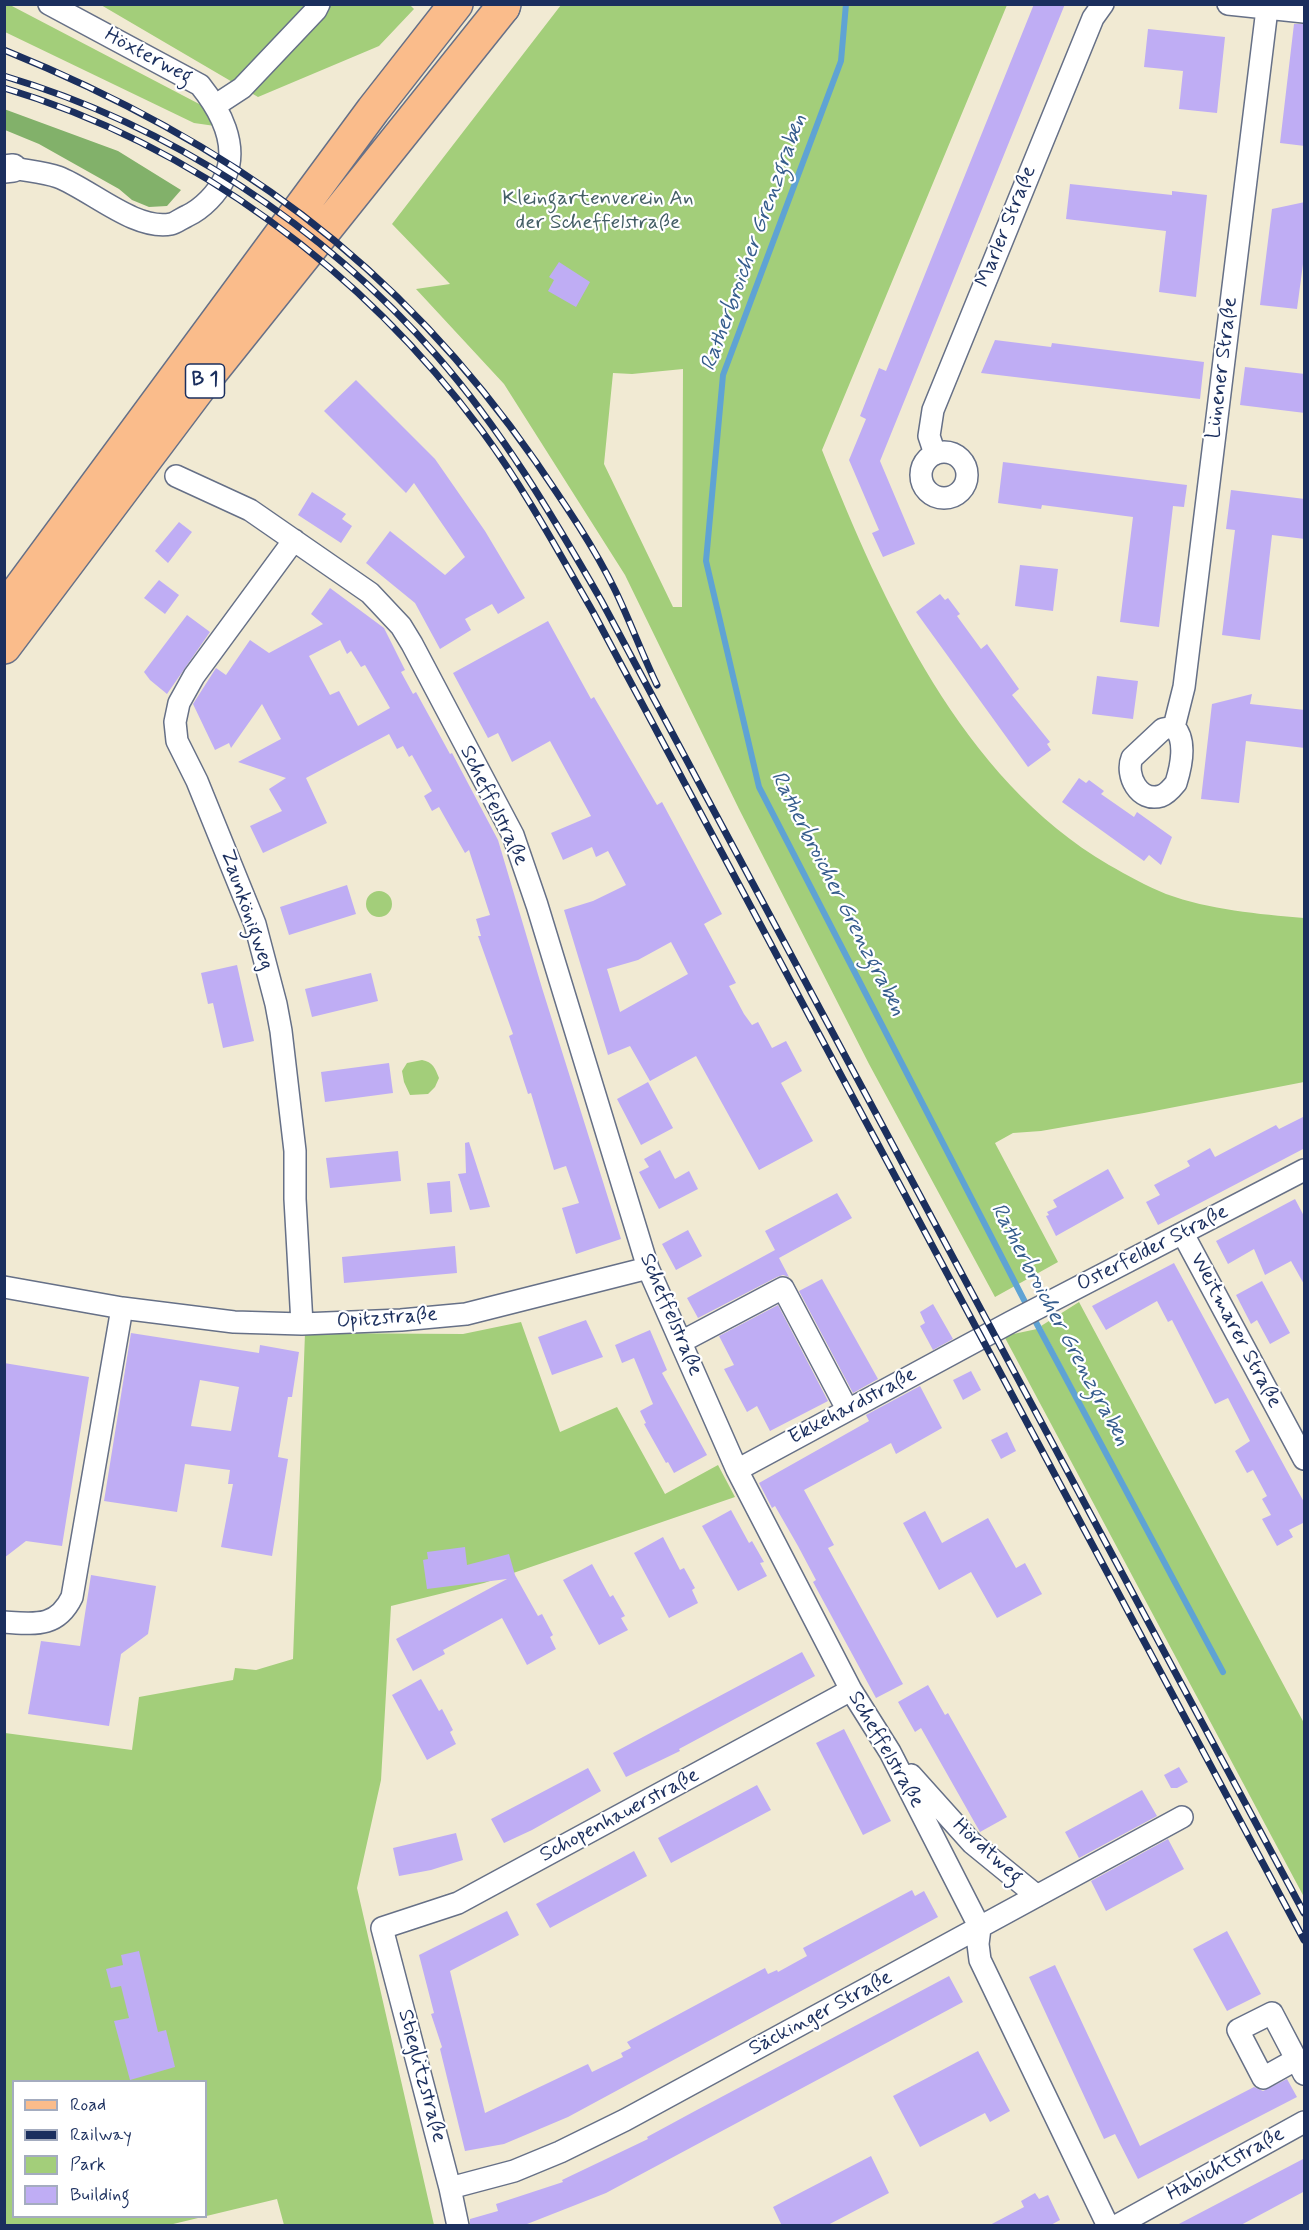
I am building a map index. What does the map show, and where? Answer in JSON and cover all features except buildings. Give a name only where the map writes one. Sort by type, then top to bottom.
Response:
[{"type":"main road","name":"B 1","points":[[4,610],[366,120],[456,4]]},
{"type":"main road","name":"B 1","points":[[4,647],[207,377],[503,6]]},
{"type":"street","name":"Höxterweg","points":[[9,169],[58,177],[138,219],[148,223],[171,224],[198,211],[221,185],[228,171],[230,154],[226,131],[216,105],[200,85],[49,4]]},
{"type":"street","points":[[216,105],[242,88],[316,10],[319,4]]},
{"type":"street","name":"Marler Straße","points":[[935,454],[928,436],[933,410],[1093,18],[1103,4]]},
{"type":"street","points":[[1228,4],[1305,12]]},
{"type":"street","name":"Lünener Straße","points":[[1174,727],[1190,649],[1267,9]]},
{"type":"street","name":"Scheffelstraße","points":[[176,476],[250,510],[370,593],[401,626],[513,835],[537,904],[648,1268],[736,1470],[851,1690],[890,1752],[980,1928],[978,1944],[980,1960],[1108,2226]]},
{"type":"street","name":"Zaunkönigweg","points":[[294,540],[194,676],[179,703],[175,722],[177,741],[211,813],[255,924],[276,1004],[296,1158],[295,1199],[302,1324]]},
{"type":"street","name":"Osterfelder Straße","points":[[971,1345],[1011,1322],[1183,1234],[1302,1176]]},
{"type":"street","name":"Weitmarer Straße","points":[[1183,1234],[1305,1459]]},
{"type":"street","name":"Opitzstraße","points":[[4,1287],[122,1308],[234,1322],[302,1324],[401,1320],[466,1314],[648,1268]]},
{"type":"street","points":[[681,1342],[783,1288],[847,1409]]},
{"type":"street","points":[[4,1622],[43,1623],[52,1620],[61,1615],[72,1597],[122,1308]]},
{"type":"street","name":"Ekkehardstraße","points":[[736,1470],[971,1345]]},
{"type":"street","name":"Schopenhauerstraße","points":[[382,1928],[459,1903],[851,1690]]},
{"type":"street","name":"Hördtweg","points":[[890,1752],[972,1843],[1038,1896]]},
{"type":"street","name":"Säckinger Straße","points":[[450,2188],[514,2171],[560,2152],[625,2120],[1182,1817]]},
{"type":"street","name":"Stieglitzstraße","points":[[382,1928],[458,2226]]},
{"type":"street","name":"Habichtstraße","points":[[1116,2226],[1305,2122]]},
{"type":"green space","points":[[409,4],[414,9],[379,46],[258,97],[101,5]]},
{"type":"green space","points":[[4,5],[10,5],[203,106],[215,126],[194,123],[5,32]]},
{"type":"green space","name":"Kleingartenverein An der Scheffelstraße","points":[[561,5],[1007,5],[822,450],[872,567],[901,626],[933,682],[969,736],[1010,785],[1057,828],[1109,865],[1159,891],[1217,908],[1304,918],[1304,1082],[1144,1113],[1041,1131],[1013,1133],[995,1143],[1058,1262],[995,1297],[869,1064],[739,809],[625,575],[504,384],[416,289],[450,284],[392,224]],"holes":[[[683,369],[682,607],[673,607],[604,464],[613,373],[632,374]]]},
{"type":"green space","points":[[4,109],[118,151],[181,190],[167,206],[149,207],[132,200],[119,189],[39,144],[5,130]]},
{"type":"green space","points":[[379,891],[388,895],[392,904],[388,913],[379,917],[370,913],[366,904],[370,895]]},
{"type":"green space","points":[[422,1060],[433,1066],[439,1078],[435,1087],[428,1094],[410,1095],[402,1071],[407,1063]]},
{"type":"green space","points":[[1079,1302],[1304,1723],[1304,1897],[1004,1336],[1037,1329],[1222,1674],[1224,1672],[1041,1326]]},
{"type":"green space","points":[[521,1322],[560,1432],[617,1407],[665,1494],[718,1465],[735,1497],[484,1583],[391,1606],[381,1780],[357,1888],[434,2225],[284,2225],[277,2199],[207,2216],[207,2080],[12,2080],[12,2218],[198,2218],[169,2225],[5,2226],[5,1733],[132,1750],[139,1697],[233,1680],[235,1668],[256,1670],[293,1659],[305,1333],[463,1334]]},
{"type":"waterway","name":"Ratherbroicher Grenzgraben","points":[[846,4],[841,61],[723,375],[706,561],[759,787],[1024,1300],[1223,1672]]},
{"type":"railway","points":[[4,50],[86,86],[162,125],[235,168],[302,215],[366,268],[426,326],[482,391],[536,462],[578,524],[615,590],[657,685]]},
{"type":"railway","points":[[4,76],[66,97],[126,122],[184,152],[240,186],[294,223],[345,264],[392,309],[437,356],[483,413],[544,505],[601,600],[1304,1913]]},
{"type":"railway","points":[[4,88],[75,113],[143,143],[208,180],[270,221],[329,268],[384,318],[435,373],[482,431],[540,520],[593,612],[1304,1940]]}]
